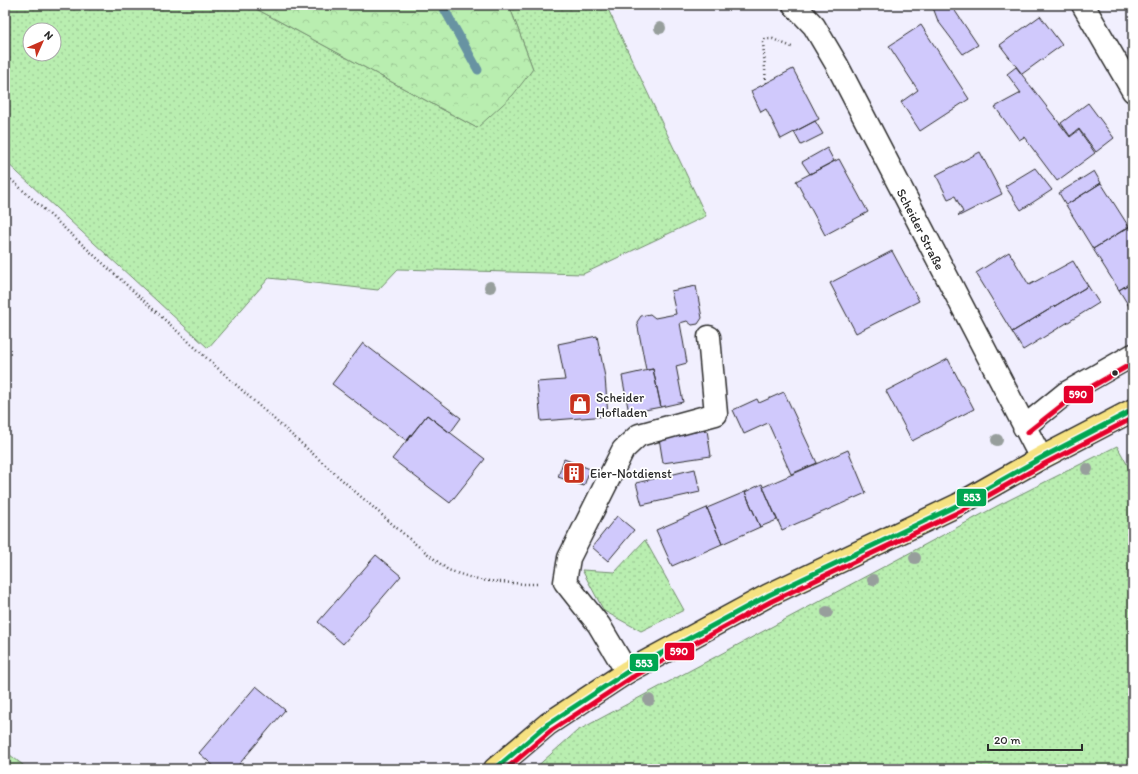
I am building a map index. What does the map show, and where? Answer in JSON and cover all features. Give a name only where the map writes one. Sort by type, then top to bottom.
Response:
[{"type":"main road","points":[[495,769],[548,724],[627,672],[769,595],[958,505],[1041,458],[1133,410]]},
{"type":"street","name":"Scheider Straße","points":[[794,5],[814,26],[837,64],[1041,458]]},
{"type":"street","points":[[1083,5],[1133,91]]},
{"type":"street","points":[[627,672],[599,625],[566,582],[569,558],[623,450],[639,435],[716,414],[709,337]]},
{"type":"street","points":[[1024,427],[1066,393],[1133,354]]},
{"type":"path","points":[[766,83],[763,42],[767,38],[837,64]]},
{"type":"path","points":[[5,174],[284,429],[407,537],[448,570],[478,580],[525,584],[566,582]]},
{"type":"green space","points":[[5,5],[249,5],[477,128],[533,69],[509,5],[606,5],[706,216],[583,274],[398,269],[378,290],[269,278],[208,348],[5,161]]},
{"type":"green space","points":[[249,5],[509,5],[533,69],[513,95],[477,128]]},
{"type":"green space","points":[[1117,446],[1133,475],[1133,769],[534,769],[577,731],[999,505]]},
{"type":"green space","points":[[645,540],[684,610],[641,631],[604,611],[582,570],[615,572]]},
{"type":"green space","points":[[5,751],[28,769],[5,769]]},
{"type":"building","points":[[932,5],[951,5],[978,45],[963,54],[938,21]]},
{"type":"building","points":[[1040,16],[1062,45],[1022,74],[1000,45]]},
{"type":"building","points":[[921,25],[969,99],[920,131],[901,102],[918,90],[889,46]]},
{"type":"building","points":[[1016,67],[1070,137],[1079,130],[1095,153],[1057,181],[1024,137],[1019,140],[995,107],[1021,93],[1007,74]]},
{"type":"building","points":[[793,69],[819,119],[781,139],[766,109],[761,112],[751,91]]},
{"type":"building","points":[[1088,103],[1114,138],[1096,152],[1079,129],[1070,136],[1061,123]]},
{"type":"building","points":[[815,121],[823,134],[801,145],[794,132]]},
{"type":"building","points":[[827,148],[834,161],[810,174],[802,162]]},
{"type":"building","points":[[980,152],[1002,194],[959,216],[958,215],[963,212],[955,196],[948,199],[936,175]]},
{"type":"building","points":[[839,159],[868,212],[825,235],[796,181]]},
{"type":"building","points":[[1035,168],[1052,190],[1021,210],[1005,186]]},
{"type":"building","points":[[1094,171],[1101,183],[1066,205],[1059,193]]},
{"type":"building","points":[[1101,183],[1129,227],[1093,249],[1066,205]]},
{"type":"building","points":[[1133,224],[1133,281],[1119,290],[1093,249]]},
{"type":"building","points":[[892,251],[919,301],[856,333],[830,283]]},
{"type":"building","points":[[1009,252],[1029,285],[1073,261],[1088,286],[1012,332],[976,273]]},
{"type":"building","points":[[1133,282],[1133,306],[1130,308],[1119,290]]},
{"type":"building","points":[[696,286],[702,318],[698,324],[692,325],[687,321],[680,323],[687,363],[676,366],[683,402],[661,407],[653,369],[646,370],[637,322],[641,316],[650,314],[655,318],[676,314],[671,291]]},
{"type":"building","points":[[1088,286],[1099,303],[1023,350],[1012,332]]},
{"type":"building","points":[[597,336],[605,377],[608,416],[541,421],[537,382],[565,380],[558,344]]},
{"type":"building","points":[[363,343],[461,418],[450,433],[427,415],[407,441],[332,384]]},
{"type":"building","points":[[948,359],[974,409],[912,441],[886,391]]},
{"type":"building","points":[[653,369],[661,407],[629,413],[622,376]]},
{"type":"building","points":[[784,392],[817,463],[791,474],[768,423],[744,434],[733,410],[757,399],[759,403]]},
{"type":"building","points":[[427,415],[485,459],[450,503],[392,459]]},
{"type":"building","points":[[707,430],[711,456],[663,463],[659,438]]},
{"type":"building","points":[[848,450],[866,493],[782,530],[763,487]]},
{"type":"building","name":"Eier-Notdienst","points":[[564,459],[590,469],[584,486],[558,477]]},
{"type":"building","points":[[695,469],[700,492],[642,505],[636,483]]},
{"type":"building","points":[[762,484],[777,520],[760,527],[745,492]]},
{"type":"building","points":[[745,492],[760,527],[722,544],[707,508]]},
{"type":"building","points":[[707,508],[722,544],[672,566],[656,530]]},
{"type":"building","points":[[617,516],[634,530],[608,561],[592,547]]},
{"type":"building","points":[[376,555],[401,576],[343,644],[318,622]]},
{"type":"building","points":[[256,686],[285,710],[235,769],[217,769],[199,753]]},
{"type":"waterway","points":[[442,5],[478,70]]},
{"type":"transit line","name":"590","points":[[1028,432],[1070,399],[1133,363]]},
{"type":"transit line","name":"553","points":[[495,769],[548,724],[627,672],[769,595],[958,505],[1041,458],[1133,410]]},
{"type":"transit line","name":"590","points":[[506,769],[552,730],[631,678],[772,601],[961,511],[1044,464],[1133,418]]},
{"type":"place","name":"Scheider Hofladen","points":[[580,404]]},
{"type":"place","name":"Eier-Notdienst","points":[[574,473]]}]
